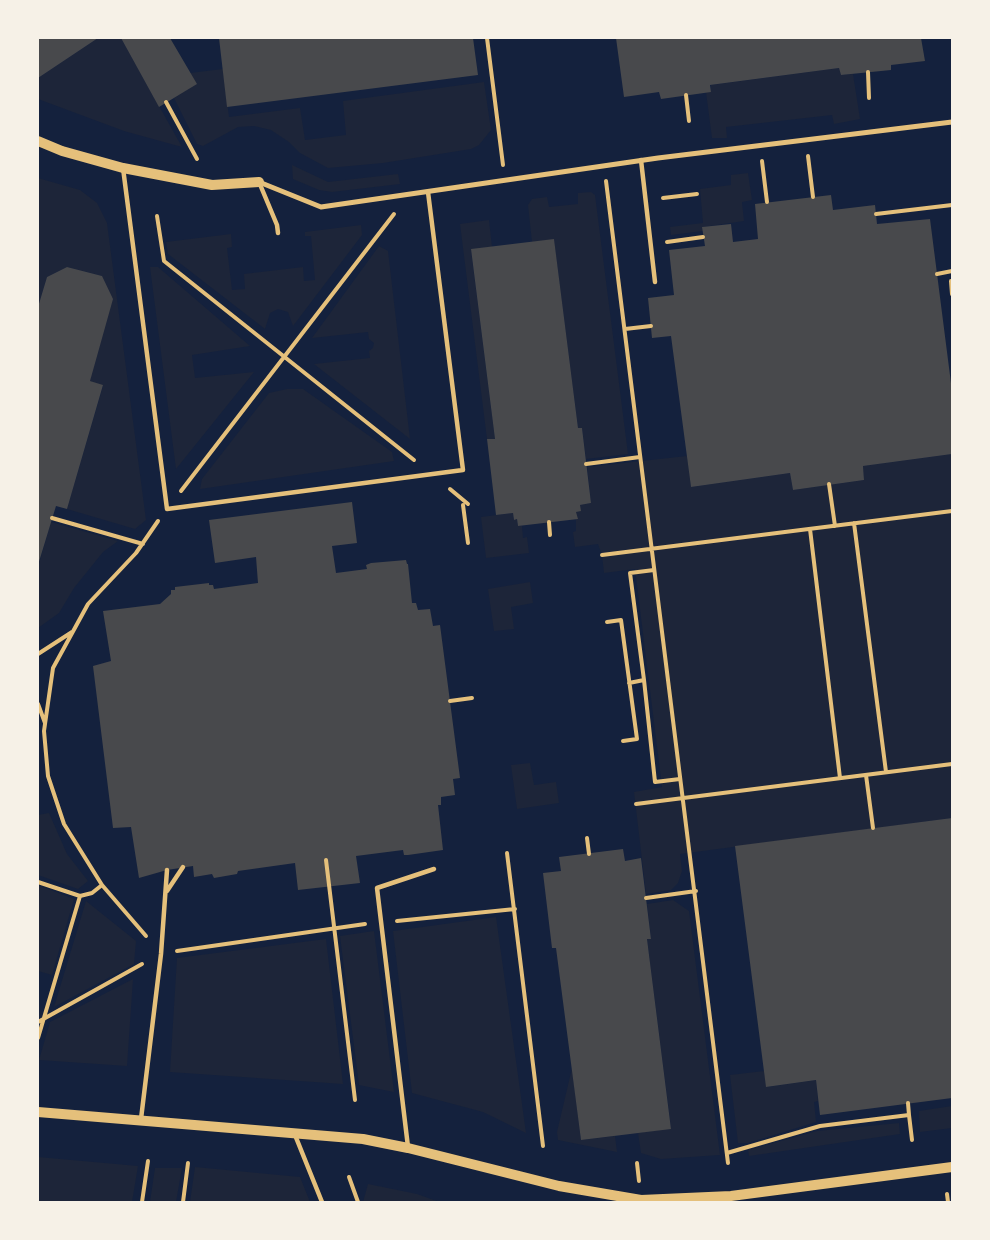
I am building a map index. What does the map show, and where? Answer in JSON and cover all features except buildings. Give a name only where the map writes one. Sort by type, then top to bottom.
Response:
[{"type":"street","points":[[38,141],[62,151],[123,168],[212,185],[259,182],[321,207],[641,160],[952,122]]},
{"type":"street","points":[[38,1112],[363,1139],[408,1148],[603,1198],[641,1200],[731,1196],[952,1167]]},
{"type":"lane","points":[[641,160],[655,282]]},
{"type":"lane","points":[[123,168],[166,509],[463,470],[428,192]]},
{"type":"lane","points":[[259,182],[278,232]]},
{"type":"lane","points":[[167,891],[183,867]]},
{"type":"lane","points":[[408,1148],[377,888],[434,869]]},
{"type":"lane","points":[[141,1122],[167,891],[167,870]]},
{"type":"lane","points":[[294,1132],[322,1203]]},
{"type":"path","points":[[487,38],[502,154]]},
{"type":"path","points":[[868,72],[869,98]]},
{"type":"path","points":[[686,95],[689,121]]},
{"type":"path","points":[[166,102],[197,159]]},
{"type":"path","points":[[806,140],[813,197]]},
{"type":"path","points":[[760,146],[767,202]]},
{"type":"path","points":[[604,167],[696,891],[728,1163]]},
{"type":"path","points":[[663,198],[697,194]]},
{"type":"path","points":[[876,214],[952,205]]},
{"type":"path","points":[[157,216],[164,261],[284,355],[466,504],[468,543]]},
{"type":"path","points":[[160,954],[102,885],[64,824],[48,776],[45,723],[53,668],[88,604],[143,544],[166,509],[385,225]]},
{"type":"path","points":[[651,244],[704,237]]},
{"type":"path","points":[[936,274],[952,271]]},
{"type":"path","points":[[951,281],[952,294]]},
{"type":"path","points":[[625,329],[651,326]]},
{"type":"path","points":[[586,464],[640,458]]},
{"type":"path","points":[[829,484],[835,526]]},
{"type":"path","points":[[602,555],[952,511]]},
{"type":"path","points":[[52,518],[143,544]]},
{"type":"path","points":[[549,522],[550,534]]},
{"type":"path","points":[[854,523],[886,772]]},
{"type":"path","points":[[810,529],[840,778]]},
{"type":"path","points":[[654,570],[630,573],[655,782],[681,779]]},
{"type":"path","points":[[607,622],[621,620],[637,739],[623,741]]},
{"type":"path","points":[[38,654],[73,631]]},
{"type":"path","points":[[629,682],[644,680]]},
{"type":"path","points":[[450,701],[472,698]]},
{"type":"path","points":[[38,704],[45,723]]},
{"type":"path","points":[[636,804],[952,764]]},
{"type":"path","points":[[866,775],[873,828]]},
{"type":"path","points":[[587,838],[589,854]]},
{"type":"path","points":[[507,853],[543,1146]]},
{"type":"path","points":[[326,860],[355,1100]]},
{"type":"path","points":[[38,882],[80,896],[92,893],[102,885]]},
{"type":"path","points":[[646,898],[696,891]]},
{"type":"path","points":[[38,1038],[80,896]]},
{"type":"path","points":[[38,1022],[160,954],[334,928],[515,909]]},
{"type":"path","points":[[908,1103],[912,1140]]},
{"type":"path","points":[[727,1153],[820,1126],[909,1115]]},
{"type":"path","points":[[142,1203],[148,1161]]},
{"type":"path","points":[[183,1203],[188,1163]]},
{"type":"path","points":[[349,1177],[357,1203]]},
{"type":"path","points":[[947,1194],[948,1203]]},
{"type":"shaded area","points":[[98,38],[121,38],[182,147],[124,131],[38,99],[38,78]]},
{"type":"shaded area","points":[[839,68],[841,75],[853,74],[860,119],[834,124],[832,115],[726,127],[727,138],[712,138],[706,92],[711,92],[711,85]]},
{"type":"shaded area","points":[[223,69],[229,117],[300,108],[305,140],[346,135],[343,101],[484,82],[491,130],[479,145],[471,149],[383,163],[328,168],[300,153],[271,130],[254,126],[238,127],[203,146],[197,144],[174,98],[196,84],[190,73]]},
{"type":"shaded area","points":[[292,165],[328,182],[398,174],[400,184],[332,192],[319,190],[293,179]]},
{"type":"shaded area","points":[[748,173],[752,200],[742,202],[744,221],[703,227],[703,231],[671,235],[670,227],[703,223],[700,189],[731,185],[731,175]]},
{"type":"shaded area","points":[[38,178],[80,190],[97,203],[107,223],[146,520],[135,529],[67,509],[103,386],[90,381],[102,276],[67,267],[47,277],[38,307]]},
{"type":"shaded area","points":[[591,192],[595,195],[628,454],[586,459],[582,428],[578,428],[554,240],[532,242],[528,205],[532,199],[547,197],[549,207],[578,204],[578,193]]},
{"type":"shaded area","points":[[489,220],[492,247],[471,250],[495,439],[487,439],[460,224]]},
{"type":"shaded area","points":[[361,225],[362,235],[293,326],[288,312],[278,309],[270,313],[265,329],[168,254],[166,242],[231,234],[232,247],[227,248],[232,290],[245,289],[244,274],[303,267],[304,281],[315,280],[311,236],[305,236],[305,232]]},
{"type":"shaded area","points":[[379,246],[388,251],[410,439],[314,364],[370,358],[369,351],[373,348],[374,343],[369,339],[368,332],[312,338]]},
{"type":"shaded area","points":[[150,267],[158,267],[250,346],[192,355],[195,378],[254,372],[176,469]]},
{"type":"shaded area","points":[[287,389],[303,389],[392,452],[394,461],[200,489],[202,479],[269,393]]},
{"type":"shaded area","points":[[952,454],[952,818],[680,854],[682,871],[678,883],[671,890],[646,894],[634,792],[662,787],[635,569],[604,573],[598,544],[575,547],[573,532],[576,531],[576,512],[580,505],[591,503],[587,467],[687,456],[691,487],[790,473],[793,490],[864,480],[863,466]]},
{"type":"shaded area","points":[[513,513],[518,526],[522,526],[523,538],[527,537],[529,553],[486,558],[481,517]]},
{"type":"shaded area","points":[[51,522],[118,541],[103,552],[74,588],[59,613],[38,628],[38,567]]},
{"type":"shaded area","points":[[530,582],[533,603],[511,607],[514,629],[494,631],[488,589]]},
{"type":"shaded area","points":[[530,763],[534,785],[556,782],[559,803],[517,809],[511,765]]},
{"type":"shaded area","points":[[49,813],[67,854],[88,881],[78,889],[38,875],[38,815]]},
{"type":"shaded area","points":[[38,885],[74,899],[52,975],[38,971]]},
{"type":"shaded area","points":[[673,900],[689,911],[720,1155],[661,1159],[641,1153],[638,1133],[671,1128],[647,939],[651,938],[647,904]]},
{"type":"shaded area","points":[[86,901],[136,941],[134,964],[54,1007]]},
{"type":"shaded area","points":[[496,917],[526,1133],[483,1112],[412,1093],[393,931]]},
{"type":"shaded area","points":[[374,931],[394,1092],[359,1085],[340,936]]},
{"type":"shaded area","points":[[326,939],[343,1084],[170,1072],[177,958]]},
{"type":"shaded area","points":[[133,979],[127,1066],[39,1060],[50,1022]]},
{"type":"shaded area","points":[[572,1068],[581,1140],[615,1136],[617,1152],[558,1140],[557,1132]]},
{"type":"shaded area","points":[[764,1071],[767,1087],[816,1080],[818,1101],[814,1102],[816,1122],[748,1143],[738,1143],[730,1075]]},
{"type":"shaded area","points":[[952,1106],[952,1128],[920,1132],[919,1111]]},
{"type":"shaded area","points":[[899,1123],[900,1134],[749,1156],[748,1150],[817,1131]]},
{"type":"shaded area","points":[[38,1157],[138,1166],[132,1202],[38,1202]]},
{"type":"shaded area","points":[[195,1167],[300,1177],[310,1202],[190,1202]]},
{"type":"shaded area","points":[[155,1168],[182,1168],[176,1202],[150,1202]]},
{"type":"shaded area","points":[[368,1184],[417,1194],[439,1202],[363,1202]]}]
